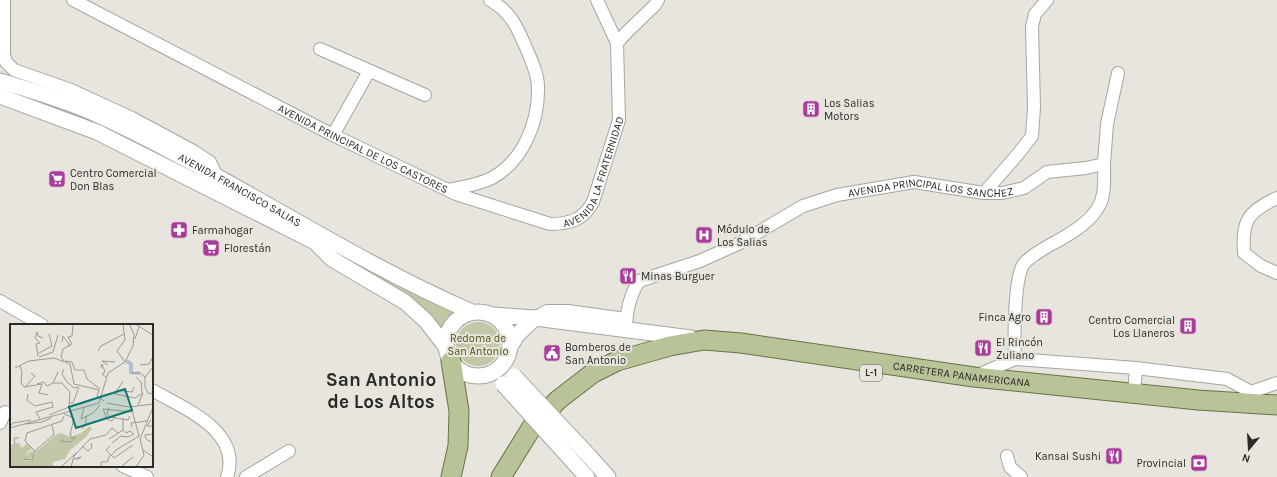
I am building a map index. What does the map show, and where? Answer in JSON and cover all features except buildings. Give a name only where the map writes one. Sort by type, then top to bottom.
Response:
[{"type":"main road","name":"CARRETERA PANAMERICANA","points":[[501,477],[532,427],[558,400],[593,373],[617,361],[670,346],[704,340],[741,343],[974,377],[1134,394],[1248,398],[1277,405]]},
{"type":"main road","name":"CARRETERA PANAMERICANA","points":[[511,477],[538,438],[577,396],[619,370],[673,355],[710,353],[741,354],[1017,393],[1233,415],[1277,417]]},
{"type":"main road","points":[[448,354],[459,411],[458,446],[451,477]]},
{"type":"street","points":[[4,0],[4,54],[6,62],[14,70],[71,90],[160,133],[210,162],[217,177]]},
{"type":"street","name":"AVENIDA PRINCIPAL DE LOS CASTORES","points":[[73,0],[333,135],[448,190],[478,184],[502,171],[521,150],[530,134],[535,117],[538,87],[535,69],[515,22],[503,8],[490,0]]},
{"type":"street","name":"AVENIDA LA FRATERNIDAD","points":[[448,190],[550,224],[564,224],[578,220],[588,212],[595,195],[619,120],[617,43],[597,0]]},
{"type":"street","points":[[617,43],[655,6],[658,0]]},
{"type":"street","points":[[984,193],[1032,136],[1034,107],[1032,27],[1035,14],[1047,0]]},
{"type":"street","points":[[320,49],[425,95]]},
{"type":"street","points":[[333,135],[369,71]]},
{"type":"street","points":[[1015,359],[1014,336],[1019,275],[1024,264],[1044,249],[1070,234],[1094,213],[1103,196],[1107,124],[1118,73]]},
{"type":"street","name":"AVENIDA FRANCISCO SALIAS","points":[[0,81],[88,111],[217,177],[426,292],[472,312]]},
{"type":"street","name":"AVENIDA FRANCISCO SALIAS","points":[[0,96],[97,132],[315,242],[332,259],[405,302],[426,321],[448,354]]},
{"type":"street","name":"AVENIDA PRINCIPAL LOS SANCHEZ","points":[[626,324],[634,288],[638,281],[706,258],[740,243],[803,206],[837,195],[914,182],[984,193],[1002,193],[1024,188],[1047,172],[1086,168],[1104,164]]},
{"type":"street","points":[[1277,198],[1248,217],[1243,234],[1244,253],[1261,266],[1277,273]]},
{"type":"street","points":[[0,301],[40,324]]},
{"type":"street","points":[[608,477],[589,456],[509,380],[485,376],[472,376],[460,371],[448,354],[449,329],[463,315],[472,312],[483,312],[494,315],[626,324],[704,340]]},
{"type":"street","points":[[494,315],[503,323],[509,333],[511,345]]},
{"type":"street","points":[[535,318],[518,334],[511,345],[506,362],[509,380],[587,477]]},
{"type":"street","points":[[974,377],[1015,359],[1136,368],[1227,379],[1248,398],[1277,384]]},
{"type":"street","points":[[485,376],[496,371],[506,362]]},
{"type":"street","points":[[1134,394],[1136,368]]},
{"type":"street","points":[[153,391],[201,419],[220,434],[230,451],[229,471],[227,477]]},
{"type":"street","points":[[246,477],[289,451]]},
{"type":"street","points":[[1007,456],[1010,467],[1021,477]]},
{"type":"street","points":[[125,467],[148,477]]},
{"type":"green space","points":[[355,263],[411,292],[461,310],[445,324],[442,333],[382,282]]},
{"type":"green space","name":"Redoma de San Antonio","points":[[474,322],[482,322],[487,323],[494,328],[499,335],[499,353],[494,360],[487,365],[474,366],[466,363],[459,356],[456,348],[456,340],[459,332],[466,325]]},
{"type":"place","name":"Los Salias Motors","points":[[811,109]]},
{"type":"place","name":"Centro Comercial Don Blas","points":[[57,179]]},
{"type":"place","name":"Farmahogar","points":[[179,230]]},
{"type":"place","name":"Módulo de Los Salias","points":[[704,235]]},
{"type":"place","name":"Florestán","points":[[211,248]]},
{"type":"place","name":"Minas Burguer","points":[[628,276]]},
{"type":"place","name":"Finca Agro","points":[[1044,317]]},
{"type":"place","name":"Centro Comercial Los Llaneros","points":[[1188,326]]},
{"type":"place","name":"El Rincón Zuliano","points":[[983,348]]},
{"type":"place","name":"Bomberos de San Antonio","points":[[552,353]]},
{"type":"place","name":"Kansai Sushi","points":[[1114,456]]},
{"type":"place","name":"Provincial","points":[[1199,463]]},
{"type":"district","name":"San Antonio de Los Altos","points":[[381,391]]}]
